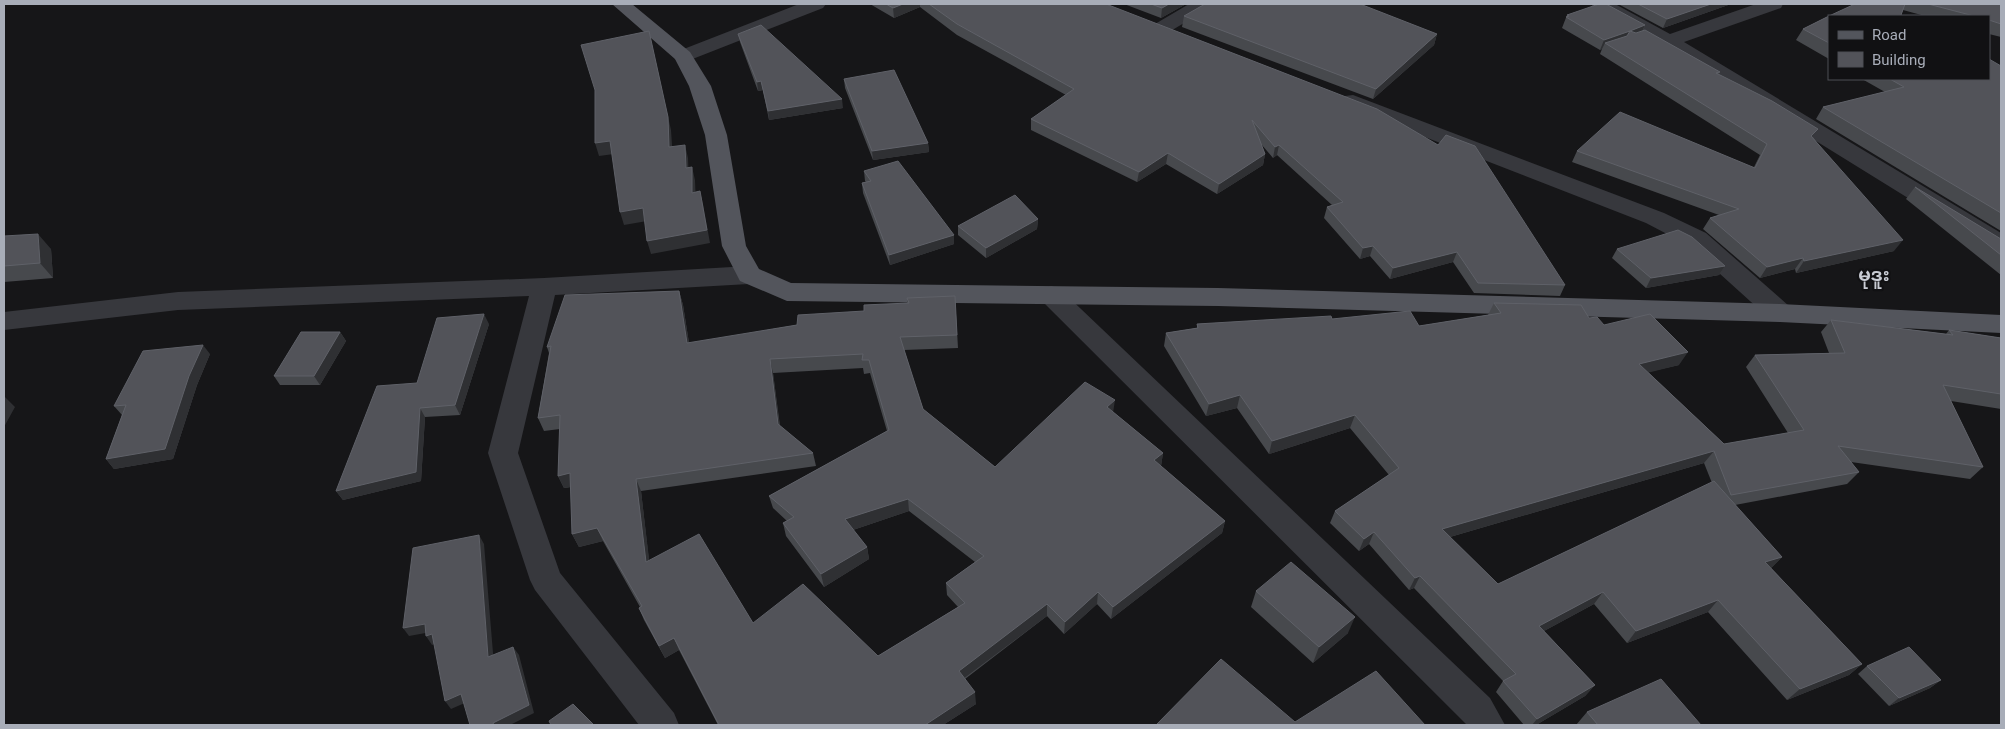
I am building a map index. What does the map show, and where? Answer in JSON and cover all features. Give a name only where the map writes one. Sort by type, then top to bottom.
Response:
[{"type":"main road","points":[[621,4],[683,56],[700,86],[716,136],[734,246],[749,275],[787,292],[827,294],[1218,296],[1780,313],[2001,324]]},
{"type":"street","points":[[683,56],[816,4]]},
{"type":"street","points":[[1190,39],[1154,25],[1202,4]]},
{"type":"street","points":[[1601,4],[1668,41],[2001,244]]},
{"type":"street","points":[[1668,41],[1774,4]]},
{"type":"street","points":[[1330,92],[1655,218],[1696,239],[1780,313]]},
{"type":"street","points":[[4,321],[178,300],[544,287],[749,275]]},
{"type":"street","points":[[544,287],[503,453],[546,580],[660,725]]},
{"type":"street","points":[[1051,295],[1477,710],[1487,725]]},
{"type":"building","points":[[886,4],[903,4],[893,8]]},
{"type":"building","points":[[929,4],[1106,4],[1377,109],[1438,145],[1446,135],[1475,146],[1565,285],[1478,283],[1457,252],[1393,268],[1373,246],[1363,248],[1327,207],[1343,202],[1279,145],[1275,147],[1252,120],[1265,154],[1219,184],[1168,153],[1139,172],[1031,119],[1074,89],[957,24]]},
{"type":"building","points":[[1151,4],[1169,4],[1162,8]]},
{"type":"building","points":[[1205,4],[1360,4],[1437,34],[1376,89],[1184,16]]},
{"type":"building","points":[[1599,4],[1606,4],[1645,25],[1604,40],[1566,17]]},
{"type":"building","points":[[1638,4],[1711,4],[1667,19]]},
{"type":"building","points":[[1855,4],[1905,4],[1901,15],[1831,15]]},
{"type":"building","points":[[1928,4],[2001,4],[2001,24],[1990,20],[1990,15],[1970,15]]},
{"type":"building","points":[[1828,16],[1828,42],[1803,29]]},
{"type":"building","points":[[761,25],[842,99],[768,111],[761,81],[757,82],[738,34]]},
{"type":"building","points":[[1645,30],[1720,72],[1716,73],[1772,101],[1818,129],[1811,136],[1903,240],[1804,261],[1803,258],[1767,267],[1710,218],[1739,209],[1577,151],[1620,112],[1755,168],[1767,144],[1605,43],[1627,36],[1630,31],[1636,33]]},
{"type":"building","points":[[649,31],[668,117],[669,147],[685,145],[686,168],[692,167],[692,193],[700,191],[707,230],[647,241],[643,208],[620,212],[610,141],[595,143],[595,90],[581,45]]},
{"type":"building","points":[[1990,60],[2001,66],[2001,213],[1823,107],[1904,87],[1892,80],[1990,80]]},
{"type":"building","points":[[894,70],[928,143],[872,151],[844,79]]},
{"type":"building","points":[[898,161],[954,235],[889,255],[862,183],[871,181],[864,171]]},
{"type":"building","points":[[1915,187],[2001,239],[2001,255]]},
{"type":"building","points":[[1015,195],[1038,219],[986,248],[958,226]]},
{"type":"building","points":[[1678,230],[1692,237],[1725,266],[1651,278],[1617,249]]},
{"type":"building","points":[[38,234],[40,263],[4,266],[4,236]]},
{"type":"building","points":[[679,291],[687,343],[797,325],[798,315],[864,311],[864,305],[909,303],[907,298],[955,296],[957,335],[900,337],[923,409],[995,467],[1085,382],[1115,400],[1107,407],[1163,453],[1154,460],[1225,521],[1113,607],[1098,592],[1065,622],[1047,604],[959,671],[975,692],[925,725],[719,725],[674,638],[659,646],[639,608],[642,606],[597,528],[572,534],[570,473],[558,476],[560,415],[538,418],[551,346],[547,347],[565,295]],"holes":[[[863,354],[862,360],[869,360],[889,430],[769,496],[794,517],[783,523],[821,574],[867,547],[845,519],[908,499],[984,556],[946,583],[965,603],[878,656],[803,584],[753,623],[699,534],[646,562],[636,479],[813,453],[778,424],[770,359]]]},
{"type":"building","points":[[1494,303],[1581,305],[1589,318],[1597,317],[1604,325],[1650,314],[1688,352],[1639,364],[1724,444],[1804,430],[1755,355],[1845,353],[1831,320],[1953,335],[1949,330],[2001,338],[2001,394],[1943,385],[1983,467],[1838,446],[1859,472],[1731,495],[1714,451],[1442,529],[1498,584],[1714,481],[1782,557],[1765,562],[1862,664],[1800,689],[1718,600],[1636,631],[1603,592],[1539,626],[1595,685],[1537,719],[1503,681],[1516,674],[1420,576],[1415,578],[1374,532],[1364,539],[1335,511],[1399,468],[1355,415],[1272,441],[1240,395],[1209,404],[1166,333],[1198,328],[1197,324],[1331,316],[1332,319],[1410,311],[1419,326],[1501,313]]},
{"type":"building","points":[[484,314],[455,405],[420,408],[416,472],[336,491],[377,386],[417,383],[437,318]]},
{"type":"building","points":[[301,332],[340,332],[314,376],[274,376]]},
{"type":"building","points":[[203,345],[189,376],[165,449],[106,459],[126,405],[114,406],[143,351]]},
{"type":"building","points":[[479,535],[488,657],[513,647],[529,705],[493,723],[494,725],[470,725],[461,694],[445,701],[432,634],[426,636],[425,624],[403,628],[413,548]]},
{"type":"building","points":[[1291,562],[1355,617],[1319,647],[1256,591]]},
{"type":"building","points":[[1909,647],[1941,680],[1899,698],[1867,666]]},
{"type":"building","points":[[1221,659],[1295,722],[1376,671],[1425,725],[1156,725]]},
{"type":"building","points":[[1661,679],[1701,725],[1598,725],[1587,712]]},
{"type":"building","points":[[573,704],[594,725],[551,725],[549,721]]},
{"type":"district","name":"မုဒူး","points":[[1874,275]]}]
